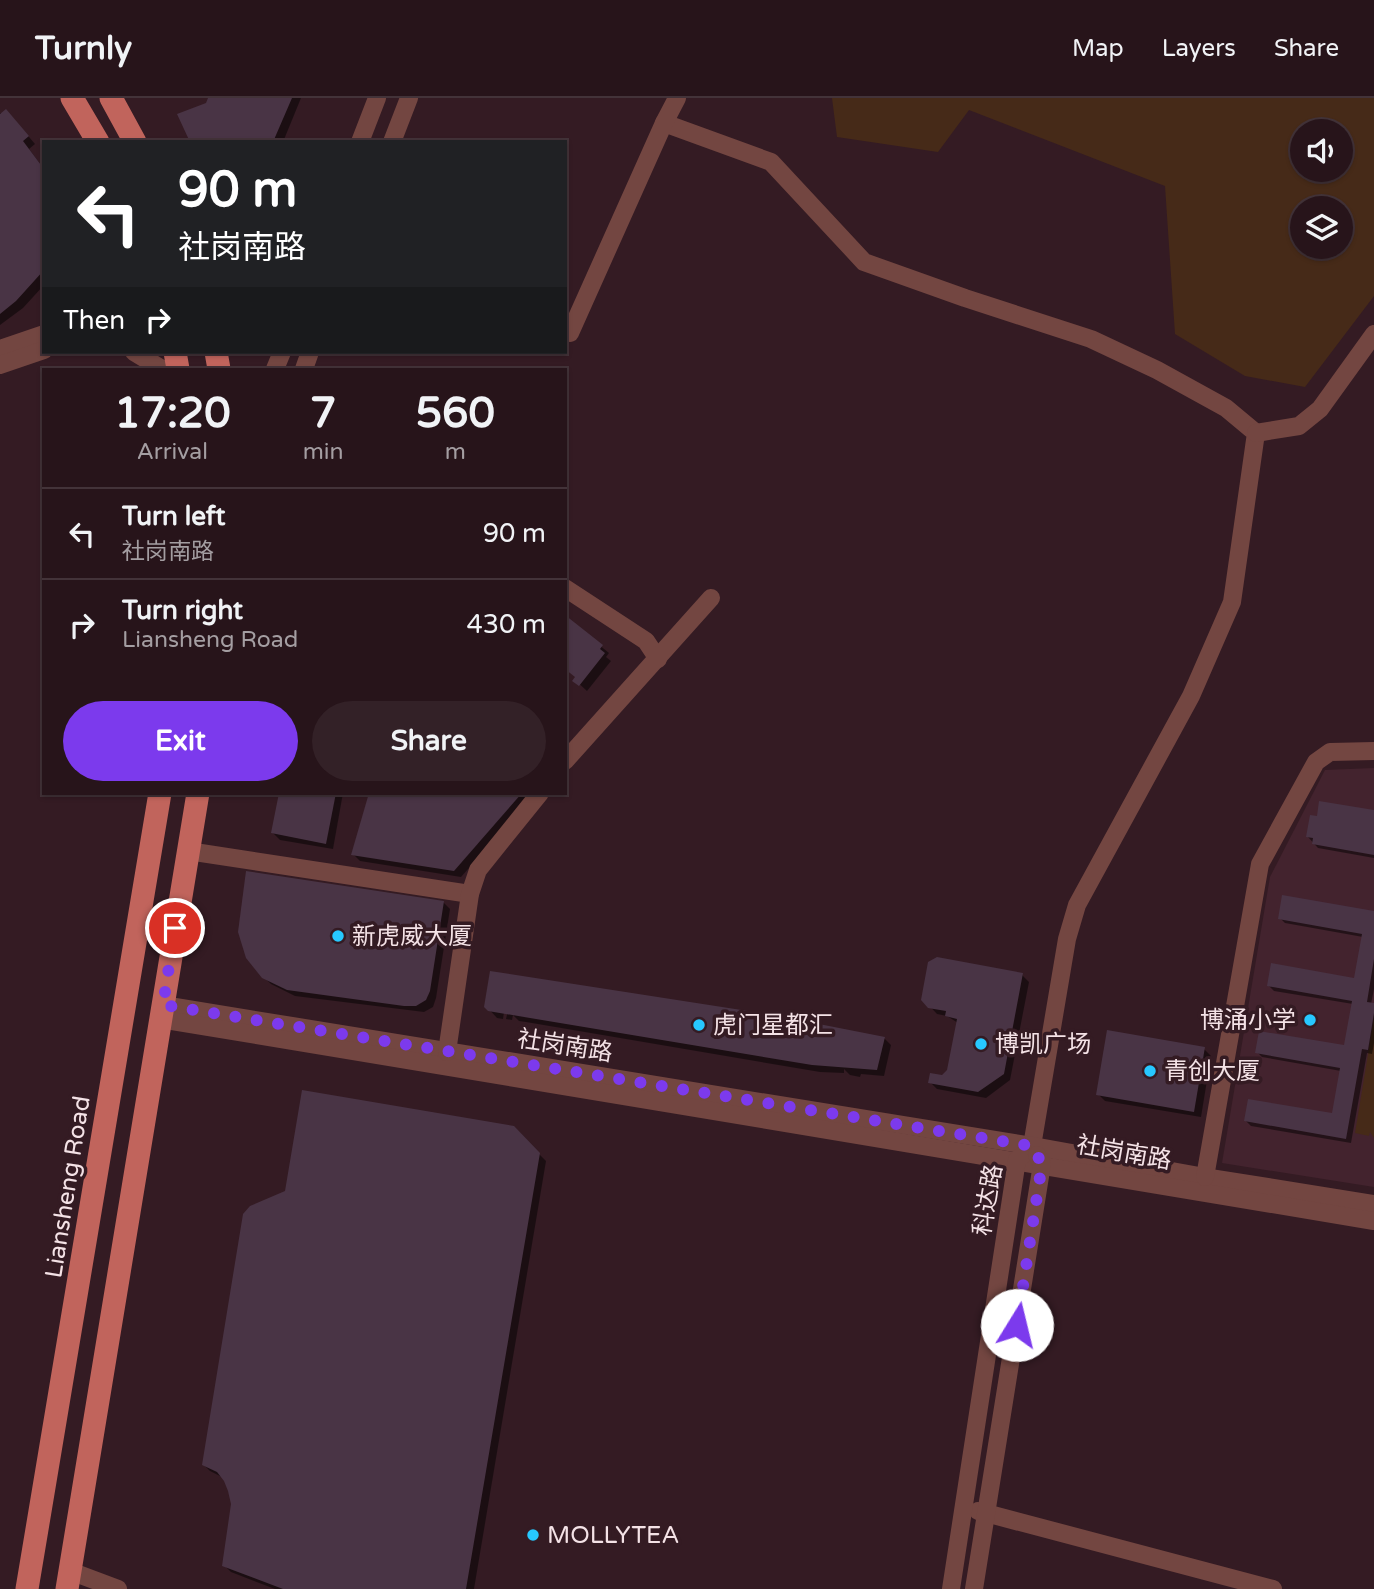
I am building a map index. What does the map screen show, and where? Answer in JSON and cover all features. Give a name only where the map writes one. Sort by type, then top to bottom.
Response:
[{"type":"main road","points":[[72,98],[97,140]]},
{"type":"main road","points":[[111,98],[134,140]]},
{"type":"main road","name":"Liansheng Road","points":[[27,1589],[160,795]]},
{"type":"main road","points":[[68,1580],[198,795]]},
{"type":"street","points":[[361,140],[377,98]]},
{"type":"street","points":[[393,140],[409,98]]},
{"type":"street","points":[[567,332],[570,333],[677,98]]},
{"type":"street","points":[[664,123],[771,162],[864,262],[1091,339],[1157,369],[1226,408],[1256,433],[1299,426],[1320,409],[1374,334]]},
{"type":"street","points":[[0,349],[42,335]]},
{"type":"street","points":[[0,365],[42,351]]},
{"type":"street","points":[[137,354],[160,368]]},
{"type":"street","points":[[1032,1146],[1067,939],[1077,905],[1191,696],[1232,602],[1256,433]]},
{"type":"street","points":[[567,589],[646,640],[658,659]]},
{"type":"street","points":[[567,756],[711,598]]},
{"type":"street","points":[[1205,1177],[1260,864],[1316,762],[1330,752],[1374,751]]},
{"type":"street","points":[[447,1052],[470,894],[478,870],[538,795]]},
{"type":"street","points":[[188,851],[470,894]]},
{"type":"street","name":"社岗南路","points":[[161,1012],[447,1052],[1374,1204]]},
{"type":"street","name":"社岗南路","points":[[161,1012],[1374,1221]]},
{"type":"street","name":"科达路","points":[[951,1589],[1017,1160],[1032,1146],[1042,1164],[974,1589]]},
{"type":"street","points":[[965,1507],[1273,1589]]},
{"type":"street","points":[[68,1580],[118,1589]]},
{"type":"shaded area","points":[[832,98],[1374,98],[1374,296],[1305,387],[1245,376],[1175,334],[1165,186],[969,110],[938,152],[837,137]]},
{"type":"shaded area","name":"博涌小学","points":[[1374,768],[1374,1187],[1222,1163],[1270,877],[1325,770]]},
{"type":"shaded area","points":[[1374,1018],[1374,1138],[1370,1132],[1369,1136],[1355,1133]]},
{"type":"building","points":[[208,98],[292,98],[274,140],[189,140],[177,114],[206,103]]},
{"type":"building","points":[[6,109],[29,136],[23,141],[42,166],[42,272],[0,314],[0,114]]},
{"type":"building","points":[[567,617],[603,645],[600,649],[605,653],[579,686],[572,681],[575,677],[567,671]]},
{"type":"building","points":[[279,795],[336,795],[326,844],[271,833]]},
{"type":"building","points":[[368,795],[520,795],[454,871],[351,855]]},
{"type":"building","points":[[1319,801],[1374,810],[1374,855],[1312,844],[1313,838],[1306,837],[1310,815],[1317,816]]},
{"type":"building","name":"新虎威大厦","points":[[246,871],[444,901],[430,991],[426,1000],[416,1006],[404,1006],[287,990],[262,978],[246,958],[238,932]]},
{"type":"building","points":[[1282,895],[1374,911],[1374,959],[1367,1002],[1374,1003],[1374,1013],[1368,1050],[1362,1049],[1346,1139],[1244,1121],[1248,1099],[1332,1113],[1340,1068],[1255,1053],[1259,1031],[1344,1045],[1352,1001],[1267,986],[1271,963],[1354,978],[1362,934],[1278,919]]},
{"type":"building","name":"博凯广场","points":[[937,957],[1023,973],[1004,1074],[978,1092],[928,1083],[930,1073],[942,1075],[947,1070],[957,1019],[945,1016],[946,1011],[928,1008],[921,1000],[928,962]]},
{"type":"building","name":"虎门星都汇","points":[[490,971],[768,1014],[885,1037],[877,1070],[812,1065],[488,1011],[484,1007]]},
{"type":"building","name":"青创大厦","points":[[1107,1030],[1205,1047],[1194,1112],[1096,1095]]},
{"type":"building","points":[[302,1090],[514,1126],[540,1153],[466,1589],[283,1589],[222,1566],[231,1504],[224,1481],[217,1472],[202,1465],[243,1214],[250,1206],[285,1191]]},
{"type":"place","name":"新虎威大厦","points":[[338,936]]},
{"type":"place","name":"博涌小学","points":[[1310,1020]]},
{"type":"place","name":"虎门星都汇","points":[[699,1025]]},
{"type":"place","name":"博凯广场","points":[[981,1044]]},
{"type":"place","name":"青创大厦","points":[[1150,1071]]},
{"type":"place","name":"MOLLYTEA","points":[[533,1535]]},
{"type":"route","points":[[175,928],[163,1005],[1032,1146],[1042,1164],[1017,1325]]}]
